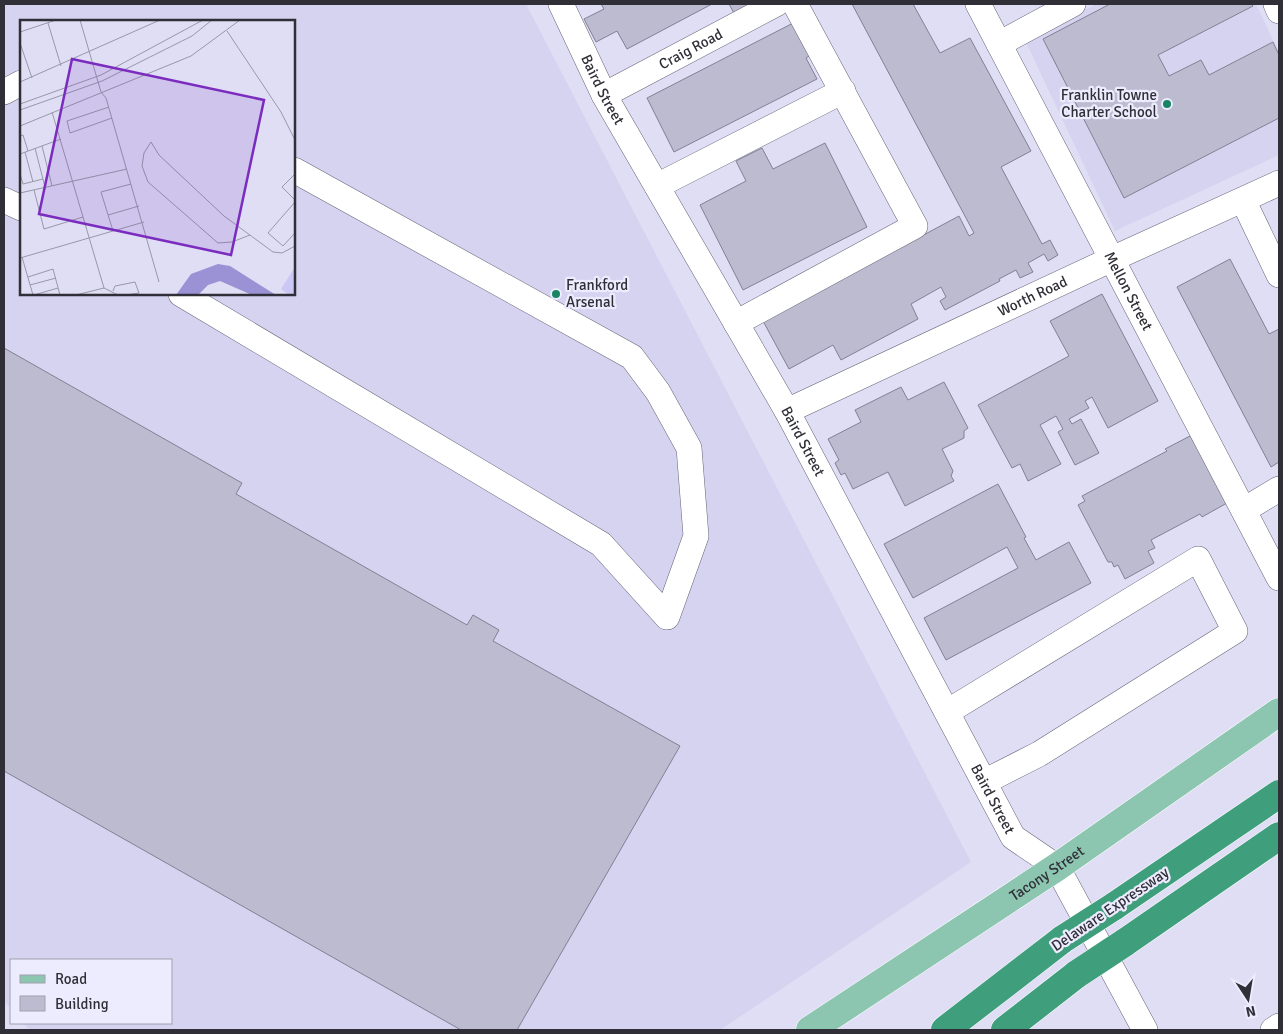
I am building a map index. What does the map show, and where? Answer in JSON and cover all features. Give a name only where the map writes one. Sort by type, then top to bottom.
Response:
[{"type":"highway","name":"Delaware Expressway","points":[[945,1030],[1063,939],[1279,794]]},
{"type":"highway","points":[[1005,1030],[1076,974],[1279,836]]},
{"type":"main road","name":"Tacony Street","points":[[810,1030],[1057,867],[1279,712]]},
{"type":"street","name":"Baird Street","points":[[561,4],[604,95],[787,411],[1013,837],[1057,867]]},
{"type":"street","name":"Craig Road","points":[[604,95],[776,4]]},
{"type":"street","points":[[736,323],[915,226],[795,4]]},
{"type":"street","name":"Mellon Street","points":[[978,4],[1279,578]]},
{"type":"street","points":[[999,44],[1073,4]]},
{"type":"street","points":[[1276,4],[1279,10]]},
{"type":"street","points":[[4,92],[20,84]]},
{"type":"street","points":[[657,186],[842,91]]},
{"type":"street","points":[[183,295],[600,544],[667,617],[696,536],[689,448],[658,392],[632,357],[295,171]]},
{"type":"street","name":"Worth Road","points":[[787,411],[1112,259],[1279,184]]},
{"type":"street","points":[[4,200],[20,208]]},
{"type":"street","points":[[1243,200],[1279,275]]},
{"type":"street","points":[[1244,510],[1279,489]]},
{"type":"street","points":[[946,712],[1198,559],[1235,631],[1039,754],[984,782]]},
{"type":"street","points":[[1057,867],[1145,1030]]},
{"type":"street","points":[[1273,1030],[1279,1026]]},
{"type":"shaded area","points":[[4,4],[526,4],[971,862],[720,1030],[30,1030],[24,1024],[172,1024],[172,959],[10,959],[10,1008],[4,1001]]},
{"type":"shaded area","name":"Franklin Towne Charter School","points":[[1097,4],[1256,4],[1279,53],[1279,155],[1115,231],[1024,38]]},
{"type":"building","points":[[601,4],[712,4],[627,49],[617,31],[596,42],[584,19],[604,9]]},
{"type":"building","points":[[729,4],[757,4],[735,15]]},
{"type":"building","points":[[852,4],[913,4],[940,53],[970,38],[1031,151],[1001,167],[1042,244],[1050,240],[1058,255],[1048,261],[1044,254],[1028,263],[1033,272],[1020,278],[1016,270],[999,279],[1000,281],[945,310],[940,301],[946,297],[941,287],[911,304],[918,319],[841,360],[833,345],[789,369],[763,321],[959,216],[969,236],[974,233]]},
{"type":"building","name":"Franklin Towne Charter School","points":[[1110,4],[1251,4],[1253,6],[1158,55],[1169,76],[1201,60],[1209,75],[1273,42],[1279,55],[1279,118],[1124,198],[1043,39]]},
{"type":"building","points":[[801,19],[817,51],[806,58],[817,79],[674,152],[647,98]]},
{"type":"building","points":[[825,143],[867,227],[743,290],[700,205],[746,181],[736,161],[762,148],[773,169]]},
{"type":"building","points":[[1230,259],[1269,334],[1279,329],[1279,462],[1271,467],[1177,287]]},
{"type":"building","points":[[1102,294],[1158,401],[1108,428],[1092,397],[1085,401],[1089,408],[1069,419],[1072,424],[1081,419],[1099,453],[1075,465],[1058,432],[1063,429],[1056,416],[1040,425],[1061,464],[1028,481],[1020,464],[1012,468],[978,405],[1069,356],[1050,321]]},
{"type":"building","points":[[4,348],[242,483],[236,494],[467,625],[473,615],[499,630],[493,641],[680,746],[517,1030],[461,1030],[4,771]]},
{"type":"building","points":[[944,382],[968,428],[964,431],[964,438],[942,449],[953,471],[951,476],[954,481],[905,506],[888,472],[853,489],[845,473],[841,475],[835,463],[839,460],[828,439],[861,422],[855,410],[901,387],[908,400]]},
{"type":"building","points":[[1192,435],[1227,503],[1202,517],[1200,514],[1151,540],[1155,548],[1148,551],[1154,563],[1125,579],[1118,565],[1114,567],[1112,562],[1108,562],[1078,505],[1085,501],[1082,496],[1167,451],[1165,449]]},
{"type":"building","points":[[998,484],[1036,560],[1069,542],[1091,583],[946,660],[924,618],[1018,568],[1007,547],[913,598],[884,544]]},
{"type":"place","name":"Franklin Towne Charter School","points":[[1167,104]]},
{"type":"place","name":"Frankford Arsenal","points":[[556,294]]}]
